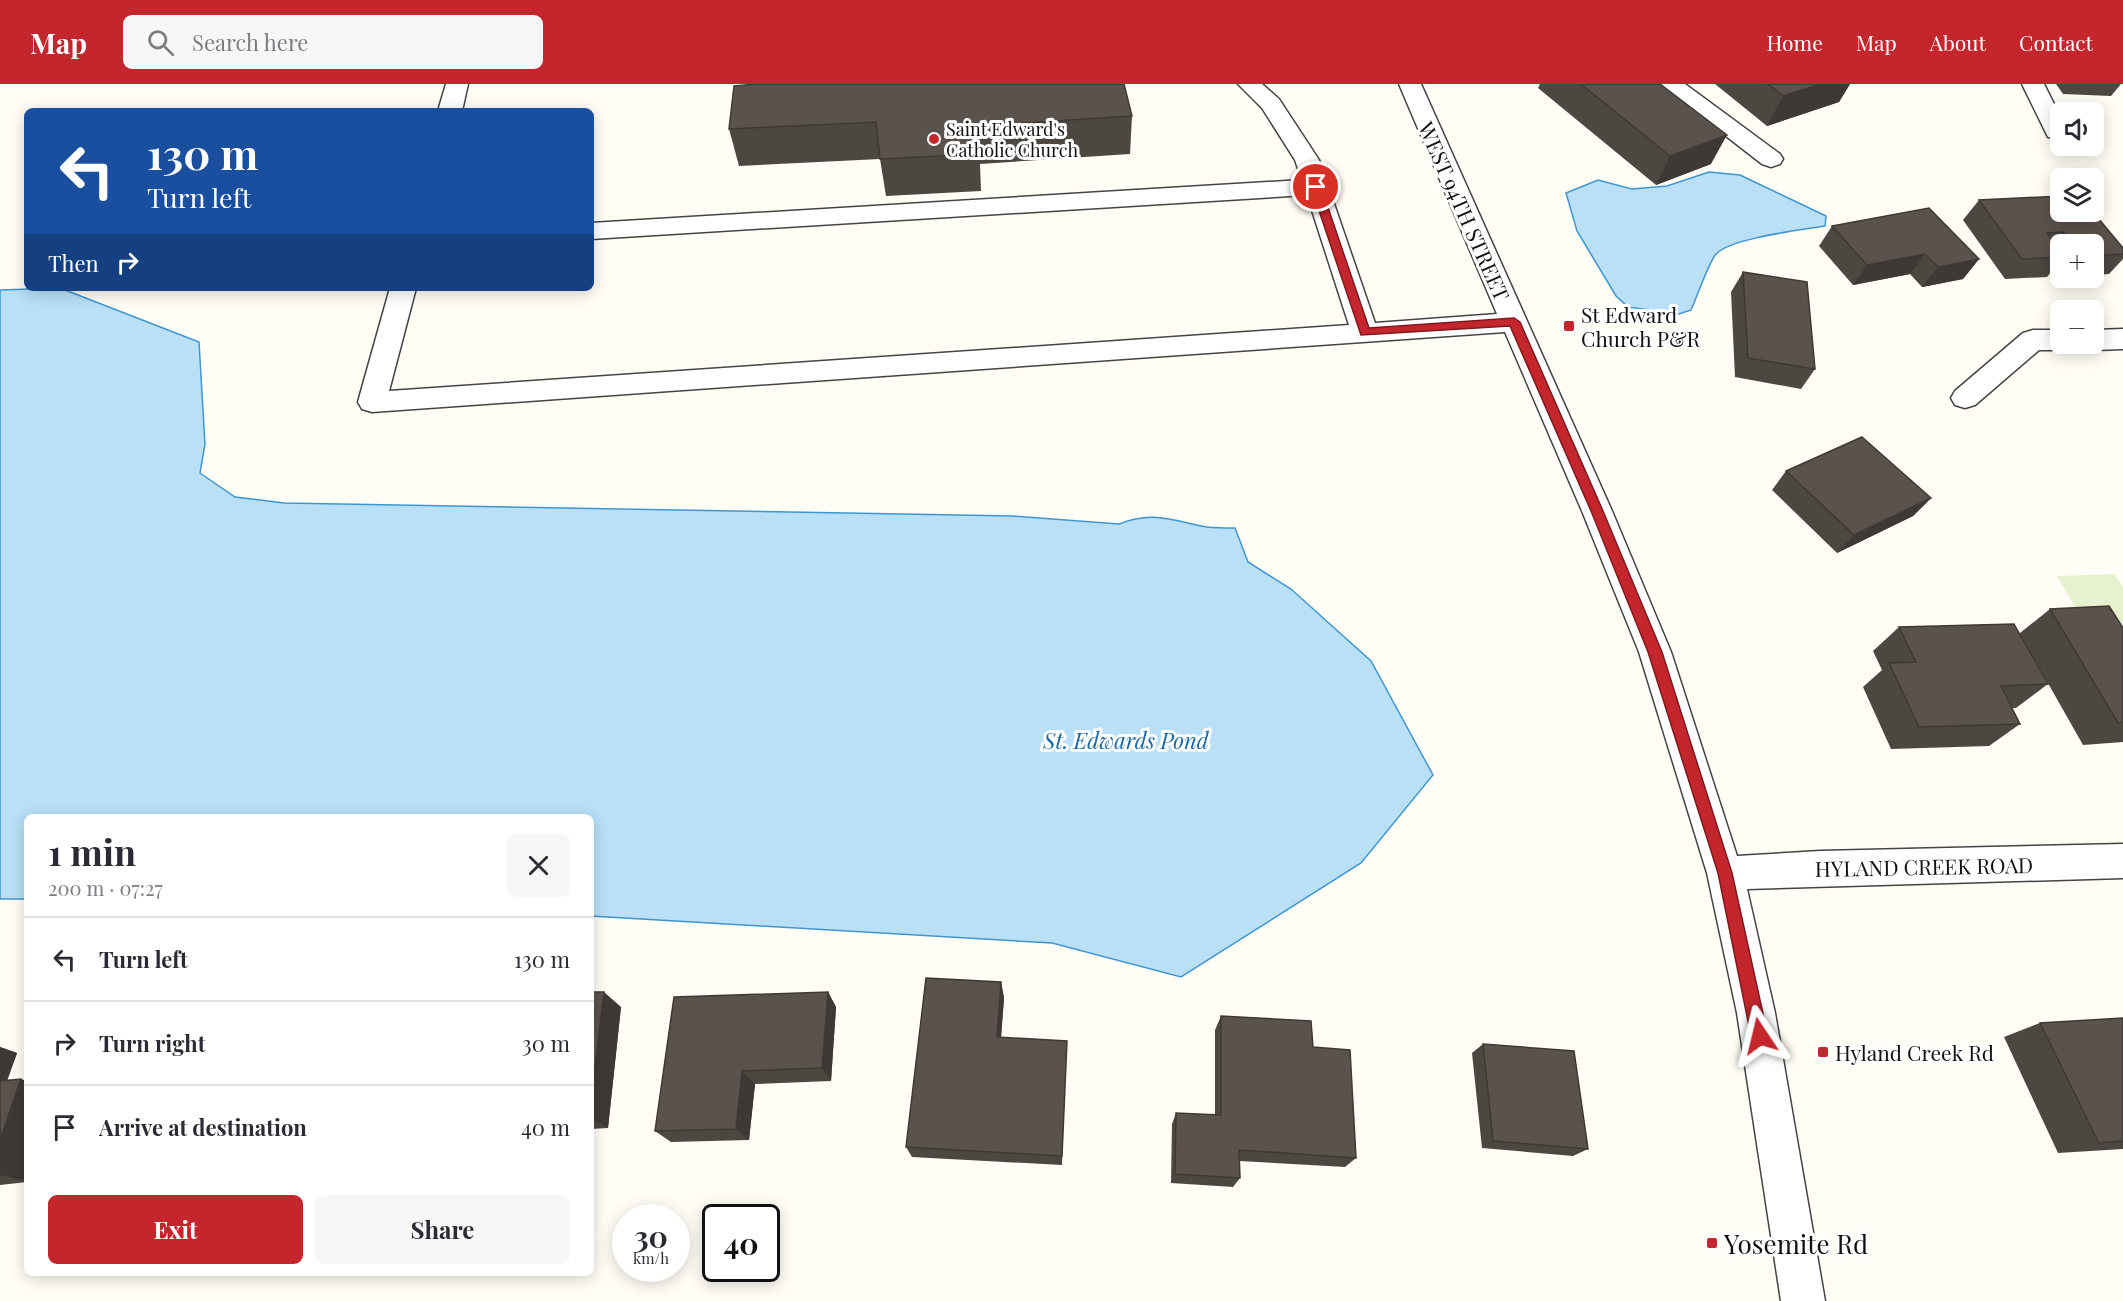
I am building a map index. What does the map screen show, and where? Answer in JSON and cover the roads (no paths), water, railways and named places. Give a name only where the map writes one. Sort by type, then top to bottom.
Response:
[{"type":"street","points":[[451,108],[457,84]]},
{"type":"street","points":[[1249,84],[1271,104],[1307,160],[1365,333]]},
{"type":"street","name":"WEST 94TH STREET","points":[[1410,84],[1597,511],[1655,652],[1725,873],[1755,1012],[1803,1301]]},
{"type":"street","points":[[1670,84],[1771,159]]},
{"type":"street","points":[[2033,84],[2050,119]]},
{"type":"street","points":[[594,231],[1316,187]]},
{"type":"street","points":[[401,291],[372,402],[1514,322]]},
{"type":"street","points":[[2104,340],[2123,339]]},
{"type":"street","points":[[1965,398],[2033,340],[2050,340]]},
{"type":"street","name":"HYLAND CREEK ROAD","points":[[1725,873],[1811,868],[2123,861]]},
{"type":"water","points":[[1709,172],[1740,175],[1826,216],[1825,226],[1751,239],[1724,248],[1713,259],[1691,310],[1679,314],[1628,307],[1616,296],[1577,231],[1566,193],[1598,180],[1632,189],[1667,186]]},
{"type":"water","name":"St. Edwards Pond","points":[[0,290],[68,291],[199,342],[205,444],[200,473],[235,497],[284,503],[1013,516],[1119,524],[1153,517],[1207,527],[1235,528],[1248,562],[1291,589],[1371,661],[1433,775],[1361,863],[1181,977],[1052,943],[594,916],[594,814],[24,814],[24,899],[0,899]]},
{"type":"place","name":"Saint Edward's Catholic Church","points":[[934,139]]},
{"type":"place","name":"St Edward Church P&R","points":[[1569,326]]},
{"type":"place","name":"Hyland Creek Rd","points":[[1823,1052]]},
{"type":"place","name":"Yosemite Rd","points":[[1712,1243]]}]
